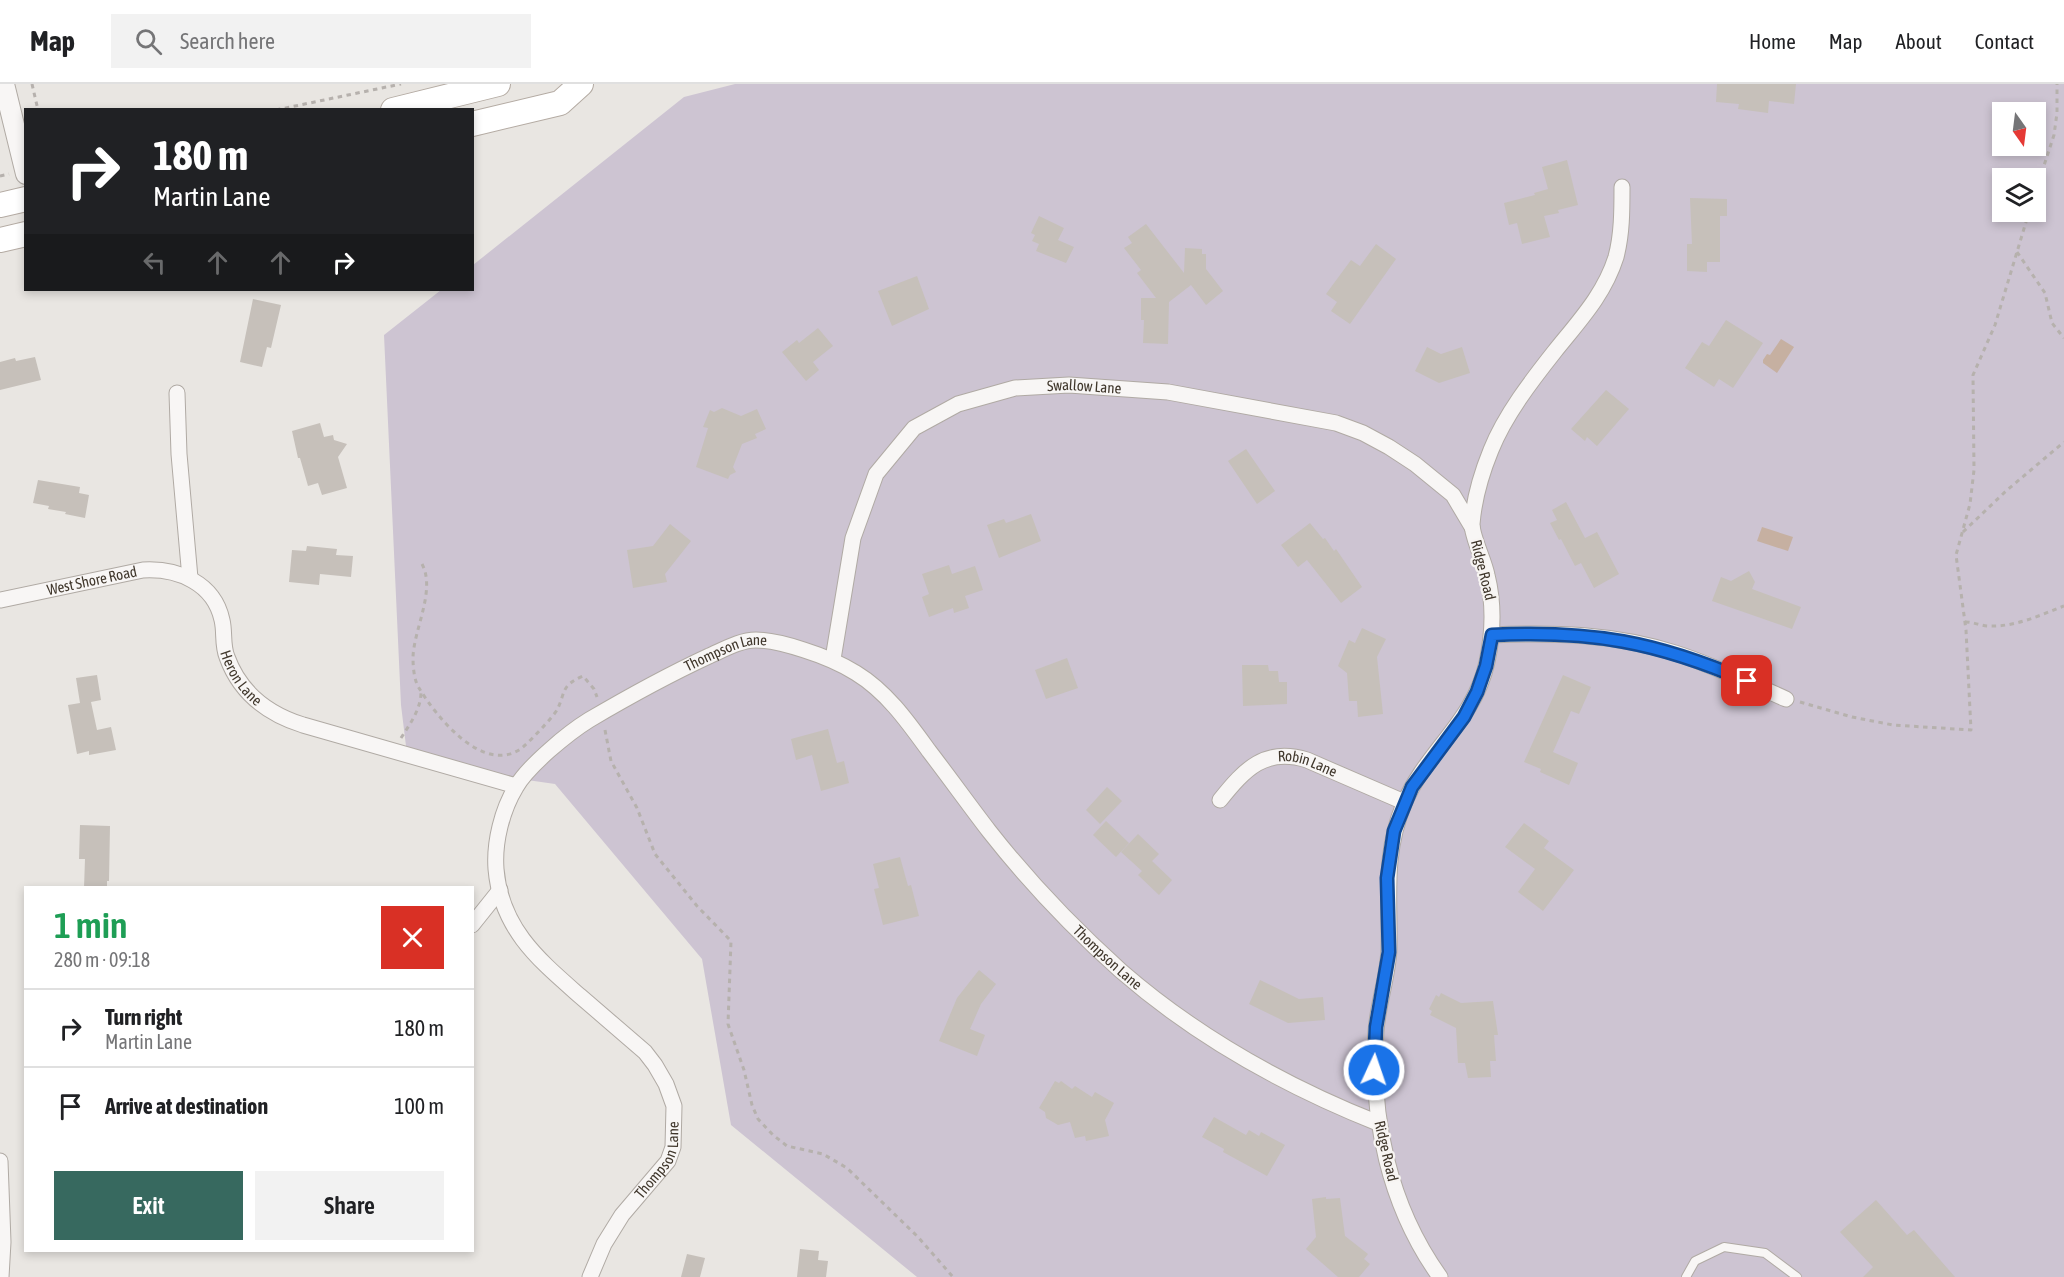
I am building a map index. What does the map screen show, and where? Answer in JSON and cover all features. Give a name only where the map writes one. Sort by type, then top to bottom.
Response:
[{"type":"main road","points":[[401,108],[498,84]]},
{"type":"main road","points":[[474,124],[560,103],[581,84]]},
{"type":"main road","points":[[0,205],[24,199]]},
{"type":"main road","points":[[0,240],[24,234]]},
{"type":"street","points":[[4,84],[24,166]]},
{"type":"street","name":"Ridge Road","points":[[1440,1277],[1413,1232],[1397,1195],[1378,1123],[1374,1070],[1376,1027],[1389,952],[1388,858],[1404,802],[1426,766],[1464,717],[1477,692],[1486,666],[1492,635],[1492,601],[1488,576],[1472,527],[1479,487],[1491,451],[1504,423],[1554,352],[1591,308],[1606,282],[1621,234],[1622,187]]},
{"type":"street","name":"Swallow Lane","points":[[832,659],[853,538],[876,474],[914,428],[958,404],[1015,388],[1069,385],[1168,392],[1336,423],[1363,433],[1415,464],[1453,495],[1472,527]]},
{"type":"street","points":[[177,393],[179,454],[190,578]]},
{"type":"street","name":"West Shore Road","points":[[0,602],[143,570],[158,569],[176,572],[190,578]]},
{"type":"street","name":"Heron Lane","points":[[190,578],[203,588],[221,616],[225,633],[224,649],[237,678],[250,695],[265,708],[284,719],[303,725],[516,786]]},
{"type":"street","points":[[1492,635],[1582,634],[1625,640],[1673,652],[1708,664],[1786,699]]},
{"type":"street","name":"Thompson Lane","points":[[590,1277],[604,1244],[622,1215],[668,1161],[673,1147],[674,1106],[666,1084],[645,1052],[538,959],[520,938],[508,916],[496,870],[496,848],[504,814],[516,786],[534,765],[574,729],[657,681],[730,647],[753,640],[781,643],[832,659],[860,675],[884,694],[903,715],[989,831],[1030,881],[1075,928],[1123,972],[1170,1009],[1221,1044],[1327,1102],[1378,1123]]},
{"type":"street","name":"Robin Lane","points":[[1220,800],[1233,784],[1259,761],[1276,755],[1307,760],[1404,802]]},
{"type":"street","points":[[474,922],[500,890]]},
{"type":"street","points":[[0,1161],[3,1242],[1,1277]]},
{"type":"lane","points":[[1686,1277],[1695,1261],[1724,1247],[1765,1253],[1797,1277]]},
{"type":"path","points":[[32,84],[38,108]]},
{"type":"path","points":[[286,108],[401,84]]},
{"type":"path","points":[[2043,168],[2054,135],[2057,84]]},
{"type":"path","points":[[1786,699],[1817,705],[1852,717],[1893,725],[1971,730],[1965,622],[1956,555],[1970,504],[1974,470],[1973,375],[1995,325],[2026,222]]},
{"type":"path","points":[[2017,252],[2045,293],[2052,323],[2064,338]]},
{"type":"path","points":[[1963,532],[2006,491],[2064,442]]},
{"type":"path","points":[[422,564],[427,572],[427,584],[419,631],[414,642],[414,673],[421,691],[462,740],[492,754],[507,754],[520,750],[555,712],[561,693],[583,676],[594,689],[599,702]]},
{"type":"path","points":[[1965,622],[1988,626],[2027,621],[2064,606]]},
{"type":"path","points":[[399,741],[421,701],[421,691]]},
{"type":"path","points":[[604,725],[611,761],[637,808],[655,854],[698,906],[731,941],[728,1024],[758,1119],[772,1135],[787,1146],[822,1154],[847,1168],[918,1237],[953,1277]]},
{"type":"shaded area","points":[[735,84],[2064,84],[2064,1277],[917,1277],[731,1125],[702,959],[555,784],[458,770],[406,746],[401,705],[384,335],[440,291],[474,291],[474,264],[684,97]]},
{"type":"shaded area","points":[[1781,339],[1794,347],[1777,373],[1763,363],[1763,360],[1767,354],[1770,355]]},
{"type":"shaded area","points":[[1762,527],[1793,537],[1788,551],[1757,541]]},
{"type":"building","points":[[1717,84],[1796,84],[1794,104],[1769,101],[1768,113],[1738,109],[1739,104],[1716,102]]},
{"type":"building","points":[[1567,160],[1578,205],[1544,216],[1550,237],[1522,244],[1517,223],[1509,225],[1504,203],[1548,189],[1542,167]]},
{"type":"building","points":[[1690,198],[1727,199],[1727,216],[1720,216],[1720,262],[1707,262],[1707,272],[1687,271],[1687,244],[1692,244]]},
{"type":"building","points":[[1039,216],[1064,228],[1058,240],[1074,247],[1066,263],[1036,251],[1039,244],[1032,241],[1035,235],[1031,233]]},
{"type":"building","points":[[1146,224],[1184,273],[1185,248],[1202,249],[1202,254],[1206,254],[1206,269],[1223,291],[1206,305],[1191,285],[1169,302],[1168,344],[1143,343],[1144,320],[1141,320],[1141,298],[1156,298],[1137,273],[1141,270],[1124,248],[1132,243],[1128,237]]},
{"type":"building","points":[[1376,244],[1396,259],[1350,324],[1331,311],[1337,302],[1326,294],[1351,260],[1360,266]]},
{"type":"building","points":[[917,276],[929,309],[892,326],[878,291]]},
{"type":"building","points":[[253,299],[281,305],[271,348],[267,347],[262,367],[240,362]]},
{"type":"building","points":[[1726,320],[1763,343],[1733,388],[1719,379],[1714,387],[1685,368],[1702,342],[1709,346]]},
{"type":"building","points":[[818,328],[833,346],[813,362],[819,370],[806,381],[782,352],[797,340],[799,343]]},
{"type":"building","points":[[1427,347],[1441,354],[1462,347],[1470,373],[1439,383],[1415,371]]},
{"type":"building","points":[[35,357],[41,380],[0,390],[0,362],[15,358],[16,361]]},
{"type":"building","points":[[1606,390],[1629,409],[1597,446],[1587,437],[1585,441],[1571,429]]},
{"type":"building","points":[[722,408],[741,416],[757,409],[766,429],[755,434],[757,438],[742,444],[733,467],[736,472],[728,479],[696,467],[708,428],[703,427],[710,410],[714,412]]},
{"type":"building","points":[[320,423],[324,437],[333,435],[334,440],[347,444],[338,457],[347,488],[322,495],[318,483],[308,486],[292,431]]},
{"type":"building","points":[[1246,449],[1275,491],[1257,504],[1228,461]]},
{"type":"building","points":[[38,480],[80,487],[79,493],[89,495],[85,518],[33,503]]},
{"type":"building","points":[[1566,502],[1585,538],[1597,532],[1619,574],[1594,588],[1581,563],[1575,566],[1550,523],[1557,520],[1552,510]]},
{"type":"building","points":[[1031,514],[1041,541],[999,558],[987,525],[1004,519],[1006,523]]},
{"type":"building","points":[[1310,523],[1334,551],[1336,549],[1362,587],[1341,603],[1307,560],[1298,567],[1281,545]]},
{"type":"building","points":[[670,524],[691,541],[665,574],[667,582],[633,588],[627,550],[653,546]]},
{"type":"building","points":[[307,546],[337,549],[336,555],[353,556],[351,577],[320,574],[319,585],[289,582],[292,550],[306,551]]},
{"type":"building","points":[[949,565],[952,574],[975,566],[983,590],[965,596],[969,608],[954,613],[953,608],[929,617],[922,597],[929,594],[922,574]]},
{"type":"building","points":[[1749,571],[1755,582],[1752,589],[1801,607],[1792,629],[1712,601],[1721,577],[1731,581]]},
{"type":"building","points":[[1362,628],[1386,639],[1377,657],[1383,714],[1358,717],[1357,701],[1349,701],[1347,673],[1338,666],[1349,640],[1355,643]]},
{"type":"building","points":[[1067,658],[1078,688],[1046,699],[1035,670]]},
{"type":"building","points":[[1242,665],[1268,665],[1269,671],[1278,671],[1279,682],[1287,682],[1287,704],[1243,706]]},
{"type":"building","points":[[97,675],[101,700],[91,702],[97,730],[111,727],[116,750],[89,755],[89,751],[77,754],[68,705],[80,703],[76,678]]},
{"type":"building","points":[[1563,675],[1591,687],[1579,714],[1571,711],[1553,752],[1578,763],[1569,785],[1524,762]]},
{"type":"building","points":[[828,729],[837,763],[844,761],[849,783],[821,791],[812,755],[796,760],[791,739]]},
{"type":"building","points":[[1107,787],[1122,801],[1100,824],[1086,810]]},
{"type":"building","points":[[1106,821],[1129,843],[1116,857],[1093,835]]},
{"type":"building","points":[[1524,823],[1549,841],[1544,848],[1574,870],[1543,911],[1518,892],[1535,869],[1505,847]]},
{"type":"building","points":[[80,825],[110,826],[107,886],[84,886],[85,859],[79,859]]},
{"type":"building","points":[[1138,834],[1159,854],[1152,861],[1172,880],[1159,895],[1138,875],[1142,871],[1121,852]]},
{"type":"building","points":[[900,857],[908,886],[911,885],[919,916],[883,925],[874,889],[879,888],[873,864]]},
{"type":"building","points":[[979,970],[996,984],[981,1004],[970,1029],[985,1035],[977,1056],[939,1041],[957,998]]},
{"type":"building","points":[[1260,980],[1299,999],[1323,997],[1325,1020],[1288,1023],[1249,1004]]},
{"type":"building","points":[[1441,993],[1461,1003],[1493,1001],[1498,1035],[1494,1035],[1496,1061],[1490,1061],[1491,1077],[1468,1078],[1465,1063],[1458,1063],[1456,1028],[1430,1015],[1432,1011],[1429,1009],[1436,995],[1439,997]]},
{"type":"building","points":[[1055,1081],[1059,1083],[1061,1081],[1072,1089],[1075,1086],[1092,1097],[1095,1092],[1114,1103],[1105,1120],[1109,1136],[1086,1141],[1085,1136],[1075,1138],[1070,1122],[1058,1125],[1046,1118],[1045,1112],[1039,1108]]},
{"type":"building","points":[[1214,1117],[1246,1135],[1249,1130],[1259,1136],[1261,1132],[1285,1145],[1267,1176],[1223,1152],[1224,1149],[1202,1137]]},
{"type":"building","points":[[1326,1197],[1326,1199],[1340,1198],[1345,1236],[1368,1254],[1364,1259],[1370,1264],[1359,1277],[1338,1277],[1306,1249],[1316,1237],[1312,1199]]},
{"type":"building","points":[[1876,1200],[1907,1235],[1914,1230],[1955,1277],[1863,1277],[1873,1267],[1840,1232]]},
{"type":"building","points":[[800,1249],[819,1251],[818,1260],[828,1261],[826,1277],[797,1277]]},
{"type":"building","points":[[687,1254],[705,1258],[700,1277],[681,1277]]},
{"type":"route","points":[[1374,1070],[1376,1027],[1389,952],[1387,878],[1388,858],[1394,831],[1412,787],[1464,717],[1477,692],[1486,666],[1492,635],[1582,634],[1625,640],[1673,652],[1747,681]]}]
